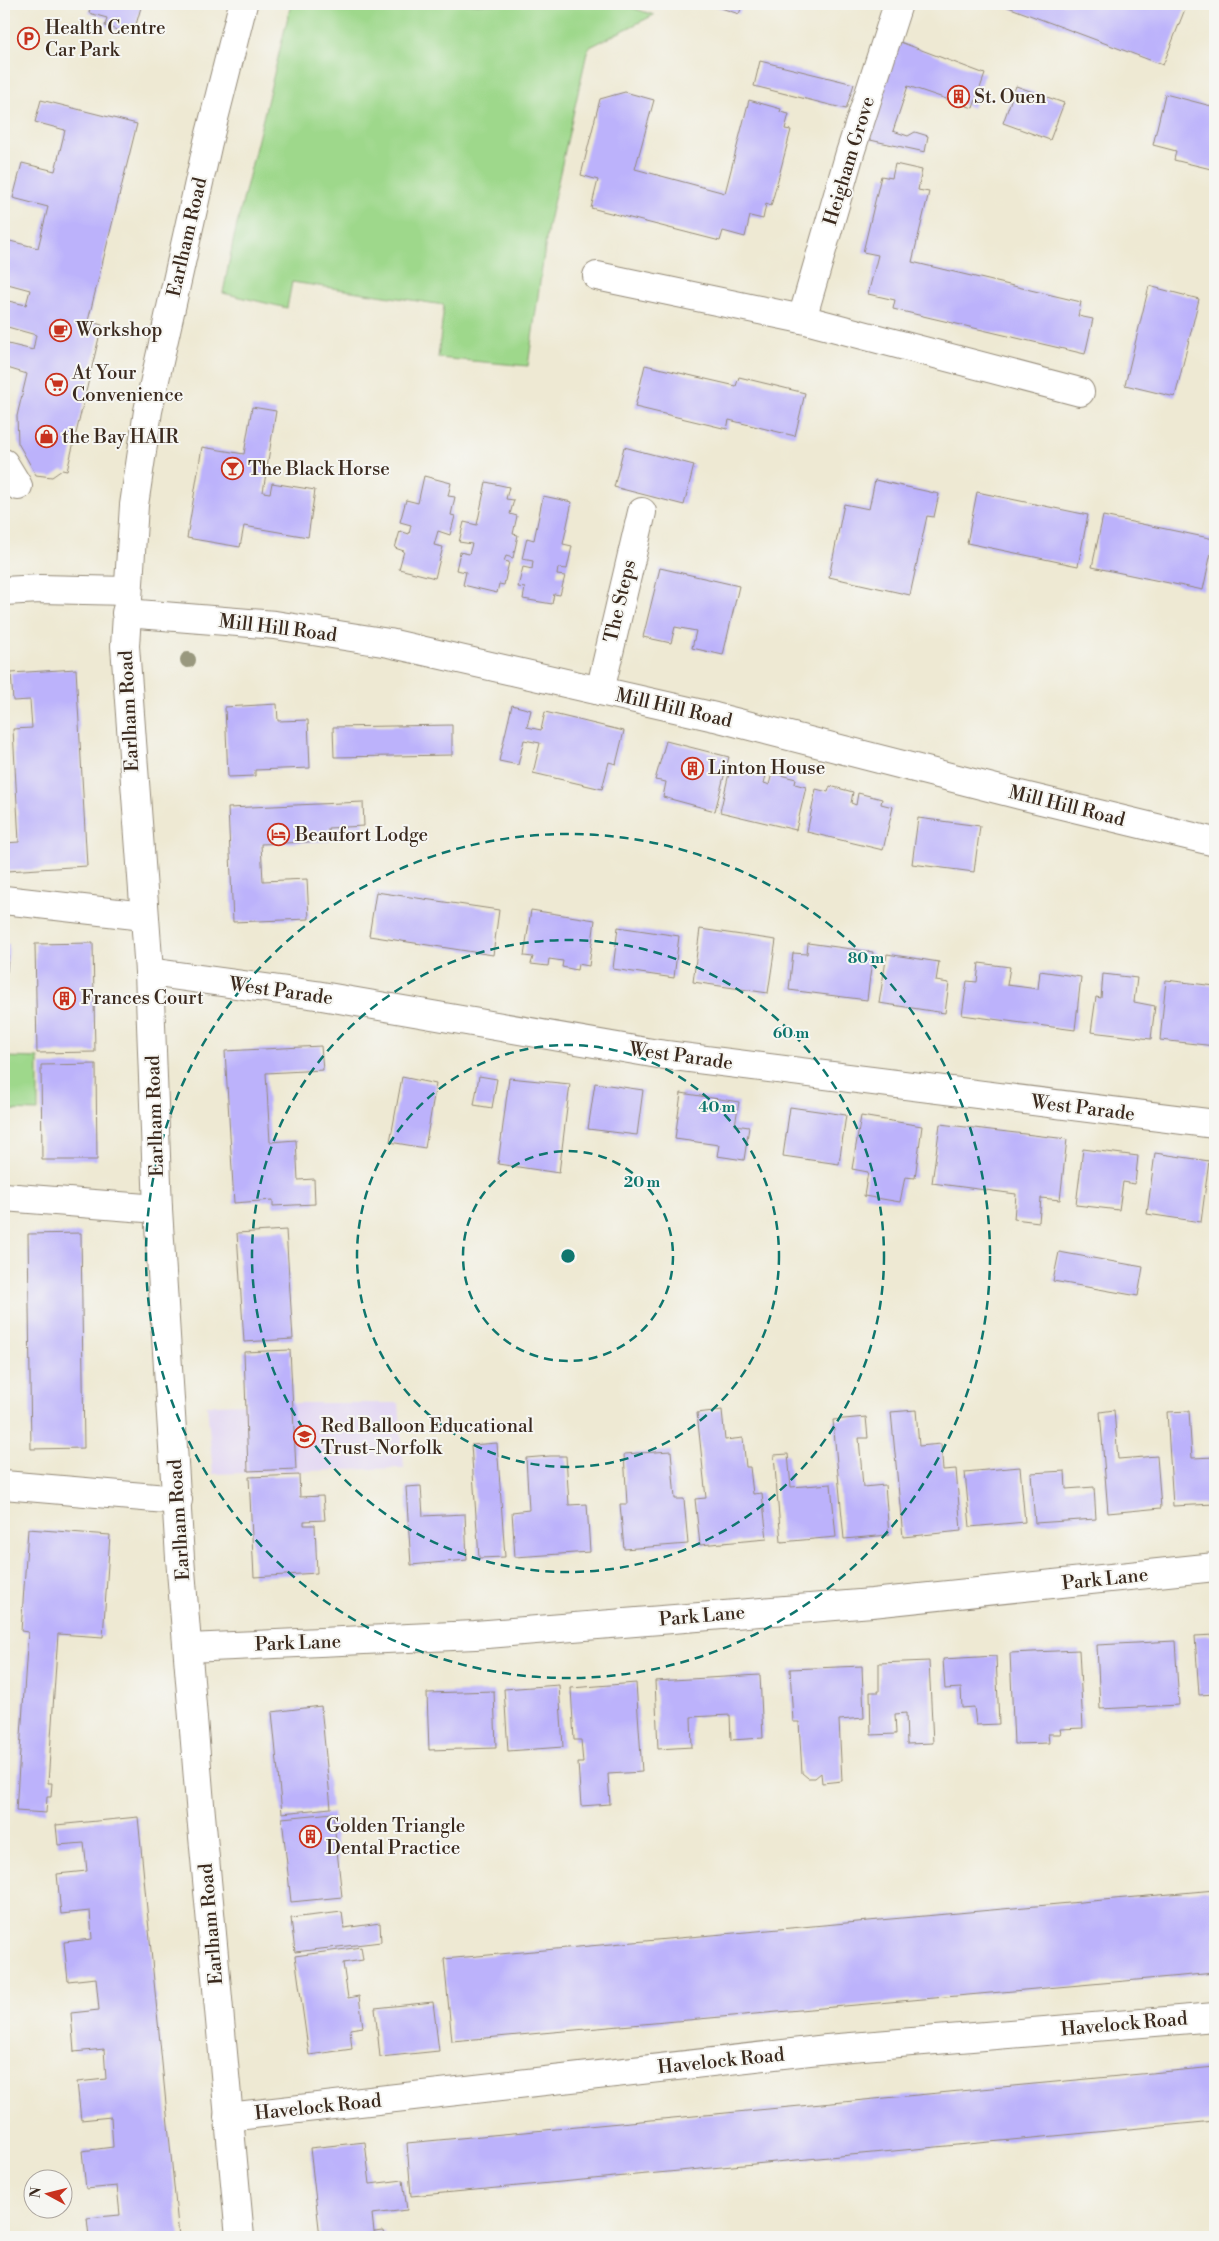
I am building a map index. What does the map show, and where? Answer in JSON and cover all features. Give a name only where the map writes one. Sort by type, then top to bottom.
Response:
[{"type":"street","name":"Earlham Road","points":[[240,2237],[188,1648],[158,1209],[149,972],[125,646],[134,505],[148,411],[212,124],[242,4]]},
{"type":"street","name":"Heigham Grove","points":[[802,319],[885,38],[898,4]]},
{"type":"street","points":[[597,276],[802,319],[1080,392]]},
{"type":"street","points":[[4,463],[18,486]]},
{"type":"street","name":"The Steps","points":[[600,691],[642,512]]},
{"type":"street","name":"Mill Hill Road","points":[[4,591],[40,588],[371,640],[715,717],[1020,795],[1215,842]]},
{"type":"street","points":[[4,900],[144,916]]},
{"type":"street","name":"West Parade","points":[[149,972],[316,995],[658,1054],[1215,1124]]},
{"type":"street","points":[[4,1197],[158,1209]]},
{"type":"street","points":[[4,1485],[178,1500]]},
{"type":"street","name":"Park Lane","points":[[188,1648],[495,1633],[872,1603],[1215,1567]]},
{"type":"street","name":"Havelock Road","points":[[228,2117],[827,2049],[1215,2017]]},
{"type":"shaded area","name":"Red Balloon Educational Trust-Norfolk","points":[[399,1403],[404,1468],[213,1474],[207,1405]]},
{"type":"green space","points":[[291,4],[621,4],[654,15],[588,48],[548,226],[528,366],[438,358],[444,305],[292,282],[287,308],[223,293],[234,237]]},
{"type":"green space","points":[[4,1057],[38,1058],[38,1111],[4,1110]]},
{"type":"building","points":[[91,4],[142,4],[133,35],[105,26],[107,18],[89,13]]},
{"type":"building","points":[[709,4],[743,4],[739,14]]},
{"type":"building","points":[[1000,4],[1126,4],[1135,7],[1136,4],[1187,4],[1163,65]]},
{"type":"building","name":"St. Ouen","points":[[895,40],[985,74],[973,108],[908,86],[893,131],[908,136],[915,132],[928,136],[925,152],[861,138]]},
{"type":"building","points":[[760,61],[854,84],[846,109],[754,86]]},
{"type":"building","points":[[1016,86],[1064,103],[1050,140],[1003,123]]},
{"type":"building","points":[[625,92],[654,100],[635,169],[725,193],[749,100],[781,109],[780,112],[789,114],[785,129],[791,130],[771,206],[766,204],[763,219],[750,216],[745,237],[723,231],[720,241],[591,208],[598,180],[581,175],[600,99]]},
{"type":"building","points":[[1165,94],[1215,107],[1215,170],[1174,160],[1176,151],[1153,145]]},
{"type":"building","points":[[41,100],[137,124],[88,321],[102,325],[67,471],[62,470],[52,477],[36,475],[18,443],[17,416],[27,374],[4,367],[4,343],[33,350],[36,335],[4,326],[4,300],[26,305],[30,290],[4,283],[4,250],[6,240],[38,248],[48,207],[13,198],[22,163],[55,171],[65,130],[35,122]]},
{"type":"building","points":[[895,164],[922,170],[918,190],[929,192],[912,262],[1081,302],[1078,316],[1093,319],[1085,354],[893,309],[895,300],[868,294],[878,255],[863,252],[881,176],[892,178]]},
{"type":"building","points":[[1149,286],[1199,299],[1175,397],[1125,385]]},
{"type":"building","points":[[645,365],[736,386],[739,377],[805,393],[795,436],[729,420],[727,429],[635,407]]},
{"type":"building","name":"The Black Horse","points":[[252,407],[276,411],[263,492],[270,493],[272,483],[315,490],[308,537],[244,526],[240,547],[187,538],[202,447],[244,454]]},
{"type":"building","points":[[624,447],[694,465],[684,505],[614,487]]},
{"type":"building","points":[[424,476],[451,483],[448,496],[455,497],[451,515],[455,516],[450,535],[438,531],[434,545],[443,547],[435,578],[399,569],[404,551],[395,548],[400,531],[409,534],[411,525],[400,522],[406,500],[418,503]]},
{"type":"building","points":[[875,480],[939,494],[934,517],[927,516],[910,595],[829,577],[844,504],[869,509]]},
{"type":"building","points":[[486,482],[509,487],[506,499],[514,500],[510,514],[517,516],[513,534],[518,535],[513,558],[506,556],[504,561],[509,562],[504,585],[499,584],[497,593],[463,585],[466,572],[456,570],[460,552],[469,554],[472,544],[459,542],[464,522],[477,525]]},
{"type":"building","points":[[977,492],[1088,515],[1078,566],[967,543]]},
{"type":"building","points":[[543,496],[572,502],[563,544],[572,546],[567,569],[558,568],[557,575],[565,576],[560,595],[554,594],[552,604],[523,599],[525,588],[518,587],[523,567],[532,569],[533,561],[522,559],[527,538],[534,540]]},
{"type":"building","points":[[1103,516],[1214,539],[1203,590],[1092,567]]},
{"type":"building","points":[[660,568],[739,586],[723,655],[692,648],[696,631],[675,627],[671,643],[643,637]]},
{"type":"building","points":[[76,669],[87,866],[7,871],[5,843],[19,842],[13,729],[32,728],[30,700],[13,701],[11,673]]},
{"type":"building","points":[[277,704],[278,721],[308,720],[310,768],[255,770],[255,776],[228,777],[225,707]]},
{"type":"building","points":[[512,705],[531,710],[527,727],[541,730],[545,712],[624,731],[616,764],[609,762],[602,789],[533,773],[540,743],[524,740],[518,765],[499,761]]},
{"type":"building","points":[[452,725],[452,755],[334,757],[333,727]]},
{"type":"building","name":"Linton House","points":[[666,741],[729,757],[715,811],[663,797],[666,782],[655,780]]},
{"type":"building","points":[[743,766],[767,772],[764,783],[769,785],[772,773],[796,779],[795,784],[806,787],[796,830],[720,812],[730,769],[742,772]]},
{"type":"building","points":[[830,786],[853,792],[851,803],[856,805],[858,793],[882,799],[881,804],[893,807],[883,850],[807,832],[816,789],[828,792]]},
{"type":"building","points":[[363,802],[364,826],[328,828],[329,841],[261,844],[263,881],[307,879],[309,919],[233,922],[228,808]]},
{"type":"building","points":[[918,818],[980,826],[974,872],[912,864]]},
{"type":"building","points":[[376,892],[499,910],[493,955],[369,936]]},
{"type":"building","points":[[531,910],[595,920],[589,966],[578,964],[577,970],[562,967],[563,961],[549,959],[548,966],[531,964],[533,957],[524,956]]},
{"type":"building","points":[[618,927],[679,936],[674,978],[613,969]]},
{"type":"building","points":[[700,929],[776,940],[768,993],[693,982]]},
{"type":"building","name":"Frances Court","points":[[93,943],[95,1052],[37,1053],[35,944]]},
{"type":"building","points":[[808,943],[873,952],[867,1000],[789,990],[793,953],[807,954]]},
{"type":"building","points":[[4,944],[9,944],[7,972],[4,972]]},
{"type":"building","points":[[887,954],[939,962],[936,981],[949,983],[945,1013],[879,1003]]},
{"type":"building","points":[[979,963],[1010,967],[1007,985],[1038,989],[1040,971],[1081,977],[1075,1030],[962,1015],[967,981],[977,982]]},
{"type":"building","points":[[1103,974],[1137,978],[1134,1002],[1155,1006],[1151,1039],[1091,1032],[1096,997],[1101,998]]},
{"type":"building","points":[[1166,980],[1215,986],[1215,1046],[1160,1040]]},
{"type":"building","points":[[321,1046],[323,1070],[266,1073],[270,1142],[296,1140],[298,1180],[314,1179],[315,1204],[273,1206],[273,1200],[234,1203],[225,1051]]},
{"type":"building","points":[[96,1064],[97,1160],[42,1160],[41,1065]]},
{"type":"building","points":[[479,1076],[497,1079],[492,1108],[474,1105]]},
{"type":"building","points":[[402,1077],[436,1084],[425,1148],[390,1142]]},
{"type":"building","points":[[509,1078],[570,1084],[559,1173],[498,1164]]},
{"type":"building","points":[[595,1083],[643,1090],[637,1135],[588,1129]]},
{"type":"building","points":[[681,1093],[739,1102],[735,1125],[749,1127],[744,1160],[717,1156],[719,1145],[675,1139]]},
{"type":"building","points":[[790,1107],[846,1115],[839,1164],[783,1156]]},
{"type":"building","points":[[861,1116],[922,1126],[915,1178],[905,1177],[900,1202],[864,1196],[868,1172],[852,1169]]},
{"type":"building","points":[[940,1124],[1067,1139],[1060,1200],[1041,1198],[1039,1222],[1014,1219],[1016,1194],[932,1183]]},
{"type":"building","points":[[1083,1149],[1138,1156],[1135,1184],[1123,1182],[1119,1210],[1076,1205]]},
{"type":"building","points":[[1155,1153],[1209,1161],[1201,1222],[1147,1214]]},
{"type":"building","points":[[286,1230],[293,1339],[244,1342],[237,1233]]},
{"type":"building","points":[[81,1233],[84,1448],[31,1449],[28,1234]]},
{"type":"building","points":[[1059,1252],[1143,1267],[1138,1296],[1053,1281]]},
{"type":"building","points":[[290,1350],[296,1469],[248,1471],[244,1352]]},
{"type":"building","points":[[722,1410],[725,1440],[743,1438],[746,1467],[750,1467],[753,1494],[762,1493],[767,1539],[700,1545],[695,1499],[706,1498],[697,1413]]},
{"type":"building","points":[[916,1410],[919,1446],[941,1444],[943,1470],[956,1469],[961,1531],[903,1537],[891,1412]]},
{"type":"building","points":[[1114,1410],[1118,1459],[1157,1456],[1161,1508],[1108,1513],[1100,1412]]},
{"type":"building","points":[[1189,1411],[1192,1458],[1215,1457],[1215,1504],[1173,1506],[1167,1412]]},
{"type":"building","points":[[866,1417],[868,1438],[859,1438],[863,1487],[885,1485],[889,1535],[844,1539],[833,1420]]},
{"type":"building","points":[[497,1443],[505,1557],[479,1558],[471,1445]]},
{"type":"building","points":[[671,1451],[675,1499],[684,1499],[688,1544],[624,1549],[620,1504],[627,1504],[624,1454]]},
{"type":"building","points":[[788,1454],[791,1487],[831,1484],[836,1537],[781,1542],[774,1455]]},
{"type":"building","points":[[566,1456],[569,1505],[587,1504],[590,1552],[515,1557],[512,1512],[529,1510],[526,1458]]},
{"type":"building","points":[[1020,1467],[1025,1522],[970,1527],[965,1472]]},
{"type":"building","points":[[1065,1471],[1066,1489],[1094,1487],[1096,1519],[1035,1523],[1031,1473]]},
{"type":"building","points":[[299,1475],[300,1497],[323,1496],[325,1520],[304,1521],[304,1525],[315,1525],[317,1573],[254,1577],[249,1477]]},
{"type":"building","points":[[421,1486],[423,1516],[465,1514],[467,1560],[411,1565],[406,1487]]},
{"type":"building","points":[[28,1529],[110,1535],[103,1637],[58,1634],[48,1783],[52,1783],[51,1797],[47,1797],[46,1813],[16,1811],[28,1632],[21,1631]]},
{"type":"building","points":[[1215,1635],[1215,1694],[1199,1695],[1195,1636]]},
{"type":"building","points":[[1175,1641],[1179,1705],[1100,1709],[1097,1645]]},
{"type":"building","points":[[1079,1650],[1083,1728],[1060,1729],[1061,1734],[1048,1734],[1049,1743],[1014,1744],[1010,1653]]},
{"type":"building","points":[[996,1656],[999,1724],[976,1725],[974,1707],[962,1708],[961,1688],[945,1689],[943,1659]]},
{"type":"building","points":[[929,1661],[933,1743],[907,1744],[906,1713],[895,1714],[896,1734],[871,1735],[870,1692],[879,1692],[879,1663]]},
{"type":"building","points":[[862,1666],[864,1718],[839,1720],[842,1781],[822,1783],[821,1773],[815,1778],[808,1778],[802,1773],[799,1722],[793,1722],[790,1669]]},
{"type":"building","points":[[760,1675],[763,1738],[731,1740],[730,1715],[691,1717],[692,1747],[658,1749],[655,1681]]},
{"type":"building","points":[[636,1683],[642,1772],[608,1774],[610,1804],[581,1806],[578,1763],[583,1763],[581,1740],[574,1740],[571,1688]]},
{"type":"building","points":[[559,1685],[563,1747],[508,1751],[504,1689]]},
{"type":"building","points":[[494,1691],[496,1748],[429,1750],[427,1693]]},
{"type":"building","points":[[321,1706],[331,1808],[282,1813],[272,1712]]},
{"type":"building","points":[[333,1813],[342,1897],[291,1902],[282,1818]]},
{"type":"building","points":[[138,1817],[179,2237],[89,2237],[87,2218],[120,2215],[117,2186],[86,2189],[82,2151],[113,2147],[111,2117],[81,2120],[77,2082],[106,2079],[104,2049],[74,2052],[71,2013],[99,2010],[96,1978],[68,1981],[64,1942],[92,1939],[90,1911],[61,1914],[57,1874],[87,1871],[84,1843],[58,1845],[56,1825]]},
{"type":"building","points":[[1215,1890],[1215,1973],[452,2041],[444,1959]]},
{"type":"building","points":[[342,1912],[344,1928],[380,1923],[381,1942],[295,1952],[291,1918]]},
{"type":"building","points":[[361,1947],[363,1960],[343,1963],[348,1998],[359,1996],[363,2027],[350,2029],[352,2049],[309,2055],[295,1956]]},
{"type":"building","points":[[433,2002],[439,2051],[380,2057],[375,2008]]},
{"type":"building","points":[[1215,2067],[1215,2121],[411,2196],[407,2143]]},
{"type":"building","points":[[365,2142],[370,2184],[403,2180],[407,2210],[372,2214],[374,2232],[384,2231],[385,2237],[320,2237],[310,2148]]},
{"type":"place","name":"Health Centre Car Park","points":[[29,39]]},
{"type":"place","name":"St. Ouen","points":[[958,97]]},
{"type":"place","name":"Workshop","points":[[60,330]]},
{"type":"place","name":"At Your Convenience","points":[[56,384]]},
{"type":"place","name":"the Bay HAIR","points":[[46,437]]},
{"type":"place","name":"The Black Horse","points":[[232,469]]},
{"type":"place","name":"Linton House","points":[[692,768]]},
{"type":"place","name":"Beaufort Lodge","points":[[279,835]]},
{"type":"place","name":"Frances Court","points":[[65,998]]},
{"type":"place","name":"Red Balloon Educational Trust-Norfolk","points":[[305,1437]]},
{"type":"place","name":"Golden Triangle Dental Practice","points":[[310,1837]]}]
